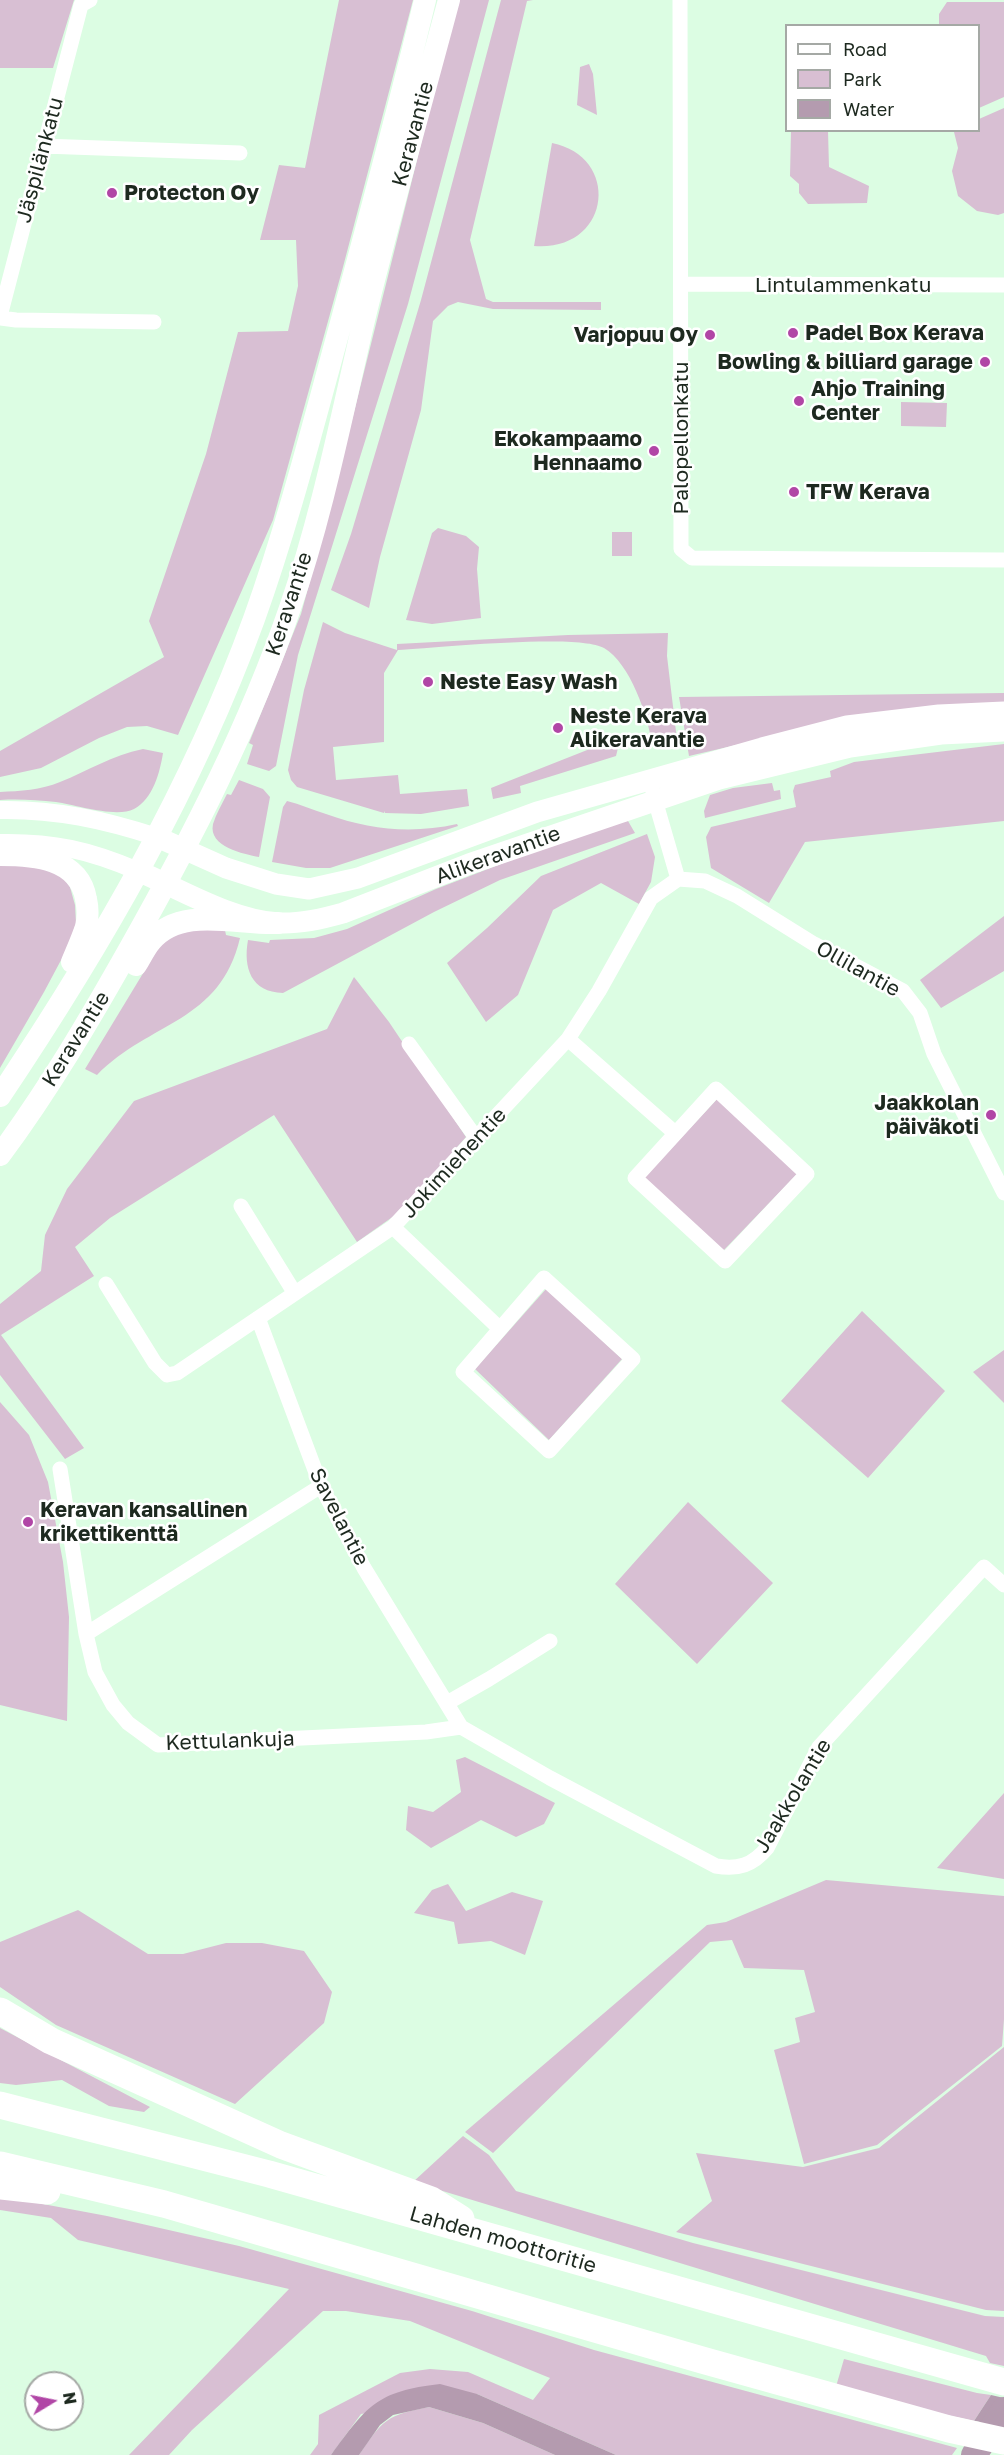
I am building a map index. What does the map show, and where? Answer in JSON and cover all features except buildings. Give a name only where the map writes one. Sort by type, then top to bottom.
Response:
[{"type":"highway","points":[[0,2010],[51,2041],[281,2145],[431,2200],[488,2235]]},
{"type":"highway","name":"Lahden moottoritie","points":[[0,2105],[269,2174],[994,2380]]},
{"type":"highway","points":[[0,2165],[164,2204],[702,2360],[949,2429],[1004,2441]]},
{"type":"highway","points":[[0,2186],[164,2204]]},
{"type":"main road","name":"Keravantie","points":[[0,1096],[157,837],[213,719],[253,620],[316,415],[425,0]]},
{"type":"main road","name":"Keravantie","points":[[0,1155],[84,1029],[167,883],[222,776],[260,692],[292,604],[320,507],[375,278],[449,0]]},
{"type":"main road","name":"Alikeravantie","points":[[157,837],[226,868],[276,884],[309,889],[358,878],[528,815],[649,778],[847,726],[939,715],[1004,712]]},
{"type":"main road","name":"Alikeravantie","points":[[138,871],[244,916],[278,923],[321,919],[343,913],[478,861],[655,800],[758,769],[850,747],[941,734],[1004,731]]},
{"type":"main road","points":[[0,855],[31,856],[56,862],[75,874],[85,892],[88,910],[86,926],[53,1011]]},
{"type":"main road","points":[[84,1029],[123,987],[151,941],[176,922],[201,919],[255,924],[278,923]]},
{"type":"street","name":"Palopellonkatu","points":[[680,0],[681,549],[692,558],[1004,560]]},
{"type":"street","name":"Jäspilänkatu","points":[[0,317],[43,146],[86,2]]},
{"type":"street","points":[[43,146],[240,153]]},
{"type":"street","name":"Lintulammenkatu","points":[[681,284],[1004,285]]},
{"type":"street","points":[[0,317],[16,320],[154,322]]},
{"type":"street","points":[[649,778],[678,879]]},
{"type":"street","name":"Alikeravantie","points":[[0,810],[32,810],[80,816],[157,837]]},
{"type":"street","name":"Alikeravantie","points":[[0,843],[63,846],[98,855],[138,871]]},
{"type":"street","name":"Jokimiehentie","points":[[105,1284],[155,1363],[167,1375],[177,1372],[393,1227],[568,1039],[599,991],[651,898],[678,879]]},
{"type":"street","name":"Ollilantie","points":[[678,879],[705,881],[737,896],[814,944],[903,991],[920,1013],[934,1054],[1004,1193]]},
{"type":"street","points":[[568,1039],[675,1133]]},
{"type":"street","points":[[410,1044],[477,1139]]},
{"type":"street","points":[[716,1089],[807,1174],[724,1261],[635,1178],[675,1133],[716,1089]]},
{"type":"street","points":[[241,1206],[294,1292]]},
{"type":"street","points":[[393,1227],[499,1328]]},
{"type":"street","points":[[544,1278],[633,1359],[549,1450],[463,1372],[499,1328],[544,1278]]},
{"type":"street","name":"Savelantie","points":[[258,1318],[321,1486],[364,1568],[447,1703]]},
{"type":"street","name":"Kettulankuja","points":[[60,1470],[86,1634],[96,1672],[113,1705],[128,1723],[158,1745],[426,1732],[461,1727]]},
{"type":"street","points":[[86,1634],[321,1486]]},
{"type":"street","name":"Jaakkolantie","points":[[447,1703],[461,1727],[550,1778],[716,1866],[731,1869],[758,1858],[767,1848],[819,1747],[910,1645],[984,1567],[1004,1585]]},
{"type":"street","points":[[447,1703],[507,1669],[550,1641]]},
{"type":"green space","points":[[0,0],[74,0],[53,68],[0,68]]},
{"type":"green space","points":[[339,0],[413,0],[343,267],[273,520],[178,735],[147,726],[127,727],[99,738],[41,768],[0,777],[0,751],[164,657],[149,621],[206,454],[238,332],[288,331],[298,286],[296,240],[260,240],[279,165],[305,168]]},
{"type":"green space","points":[[457,0],[489,0],[408,304],[298,655],[276,766],[269,771],[247,764],[253,745],[249,743],[301,614],[333,496]]},
{"type":"green space","points":[[501,0],[533,0],[527,1],[470,240],[486,299],[493,302],[601,302],[601,310],[493,309],[458,302],[448,306],[433,321],[421,410],[380,557],[369,608],[331,590],[351,534],[421,300]]},
{"type":"green space","points":[[947,2],[1004,2],[1004,97],[980,108],[980,24],[939,24],[939,14]]},
{"type":"green space","points":[[589,64],[593,74],[597,115],[577,105],[580,67]]},
{"type":"green space","points":[[1004,108],[1004,213],[998,215],[977,211],[958,196],[952,171],[958,148],[954,132],[980,132],[980,119]]},
{"type":"green space","points":[[791,132],[828,132],[829,167],[869,186],[867,203],[808,204],[799,193],[799,184],[790,176]]},
{"type":"green space","points":[[552,143],[574,152],[590,166],[597,183],[598,202],[592,220],[579,234],[560,244],[534,246]]},
{"type":"green space","points":[[901,402],[947,403],[946,427],[901,426]]},
{"type":"green space","points":[[438,528],[466,536],[479,547],[477,569],[481,618],[432,624],[406,620],[432,533]]},
{"type":"green space","points":[[612,532],[632,532],[632,556],[612,556]]},
{"type":"green space","points":[[323,622],[345,633],[397,650],[397,644],[568,635],[668,633],[667,656],[677,740],[652,744],[642,705],[630,678],[622,665],[604,648],[589,644],[537,642],[398,650],[384,673],[384,742],[333,747],[336,780],[398,775],[400,794],[467,789],[469,806],[421,814],[385,813],[384,811],[384,813],[297,787],[291,780],[288,770],[304,690]]},
{"type":"green space","points":[[1004,693],[1004,707],[848,719],[689,756],[679,697]]},
{"type":"green space","points":[[610,741],[618,748],[616,756],[520,786],[521,793],[493,799],[491,788]]},
{"type":"green space","points":[[1004,744],[1004,821],[805,842],[769,903],[711,868],[706,837],[711,827],[796,807],[793,791],[795,785],[831,777],[830,771],[854,762]]},
{"type":"green space","points":[[143,749],[163,753],[158,776],[151,792],[141,805],[134,809],[107,812],[56,802],[0,800],[0,792],[30,790],[53,785],[110,759]]},
{"type":"green space","points":[[239,780],[263,789],[270,797],[259,857],[228,848],[221,844],[213,832],[213,824],[219,809],[227,794],[231,795]]},
{"type":"green space","points":[[772,783],[774,791],[780,790],[781,799],[705,818],[704,811],[710,795],[733,788]]},
{"type":"green space","points":[[287,801],[375,827],[424,829],[457,824],[458,826],[330,868],[306,868],[272,862],[283,807]]},
{"type":"green space","points":[[628,821],[635,833],[500,880],[434,912],[283,993],[263,988],[252,977],[248,969],[248,940],[269,943],[270,940],[314,938],[347,929],[436,889],[605,824]]},
{"type":"green space","points":[[647,834],[655,857],[651,882],[639,904],[601,883],[553,910],[518,995],[486,1022],[447,963],[541,876]]},
{"type":"green space","points":[[0,861],[59,872],[70,887],[75,905],[76,923],[68,947],[0,1068]]},
{"type":"green space","points":[[1004,916],[1004,971],[941,1008],[920,980]]},
{"type":"green space","points":[[187,929],[225,930],[226,935],[240,938],[230,966],[217,988],[181,1018],[118,1057],[97,1075],[85,1069],[162,942]]},
{"type":"green space","points":[[354,977],[389,1022],[466,1137],[401,1211],[357,1242],[274,1115],[110,1218],[75,1247],[94,1276],[1,1335],[84,1448],[65,1459],[0,1375],[0,1304],[41,1271],[45,1235],[67,1189],[134,1101],[327,1029]]},
{"type":"green space","points":[[719,1097],[798,1173],[723,1251],[644,1178]]},
{"type":"green space","points":[[546,1289],[622,1359],[549,1440],[475,1369]]},
{"type":"green space","points":[[862,1311],[945,1391],[868,1478],[781,1401]]},
{"type":"green space","points":[[1004,1350],[1004,1403],[973,1372]]},
{"type":"green space","name":"Keravan kansallinen krikettikenttä","points":[[0,1402],[29,1435],[48,1482],[63,1562],[69,1617],[67,1721],[0,1705]]},
{"type":"green space","points":[[688,1502],[773,1583],[697,1664],[615,1584]]},
{"type":"green space","points":[[465,1757],[555,1803],[544,1824],[516,1837],[481,1820],[431,1848],[406,1830],[408,1806],[433,1812],[461,1792],[456,1760]]},
{"type":"green space","points":[[1004,1793],[1004,1879],[937,1868]]},
{"type":"green space","points":[[826,1880],[1004,1896],[1002,2046],[877,2145],[804,2164],[774,2050],[800,2042],[795,2018],[815,2012],[804,1970],[744,1968],[732,1940],[710,1942],[493,2153],[465,2132],[707,1925],[726,1922]]},
{"type":"green space","points":[[448,1884],[466,1911],[512,1892],[543,1901],[525,1955],[491,1941],[458,1944],[454,1922],[414,1913],[432,1890]]},
{"type":"green space","points":[[78,1910],[148,1954],[183,1954],[226,1943],[262,1943],[304,1951],[332,1992],[324,2023],[235,2104],[56,2025],[0,1987],[0,1942]]},
{"type":"green space","points":[[0,2028],[150,2107],[144,2112],[109,2106],[62,2080],[16,2085],[0,2083]]},
{"type":"green space","points":[[1004,2047],[1004,2311],[986,2310],[676,2232],[712,2201],[696,2153],[803,2167],[879,2148]]},
{"type":"green space","points":[[463,2136],[489,2155],[516,2191],[693,2243],[985,2316],[1004,2317],[1004,2366],[990,2363],[986,2356],[413,2182]]},
{"type":"green space","points":[[0,2196],[107,2216],[239,2246],[472,2311],[594,2350],[957,2448],[952,2455],[616,2455],[477,2394],[361,2414],[331,2455],[310,2455],[318,2444],[319,2415],[400,2373],[430,2369],[468,2372],[533,2400],[550,2378],[410,2321],[346,2311],[323,2311],[192,2430],[169,2455],[129,2455],[289,2289],[78,2240],[51,2218],[0,2210]]},
{"type":"green space","points":[[844,2359],[991,2395],[974,2421],[835,2390]]},
{"type":"green space","points":[[429,2407],[483,2423],[555,2455],[359,2455],[380,2427],[394,2416]]},
{"type":"water","points":[[440,2384],[477,2394],[616,2455],[555,2455],[483,2423],[429,2407],[393,2415],[380,2425],[359,2455],[331,2455],[354,2424],[375,2404],[401,2391]]},
{"type":"water","points":[[991,2395],[1004,2398],[1004,2426],[974,2421]]},
{"type":"waterway","points":[[974,2455],[1004,2410]]},
{"type":"place","name":"Protecton Oy","points":[[112,193]]},
{"type":"place","name":"Padel Box Kerava","points":[[793,333]]},
{"type":"place","name":"Varjopuu Oy","points":[[710,335]]},
{"type":"place","name":"Bowling & billiard garage","points":[[985,362]]},
{"type":"place","name":"Ahjo Training Center","points":[[799,401]]},
{"type":"place","name":"Ekokampaamo Hennaamo","points":[[654,451]]},
{"type":"place","name":"TFW Kerava","points":[[794,492]]},
{"type":"place","name":"Neste Easy Wash","points":[[428,682]]},
{"type":"place","name":"Neste Kerava Alikeravantie","points":[[558,728]]},
{"type":"place","name":"Jaakkolan päiväkoti","points":[[991,1115]]},
{"type":"place","name":"Keravan kansallinen krikettikenttä","points":[[28,1522]]}]
